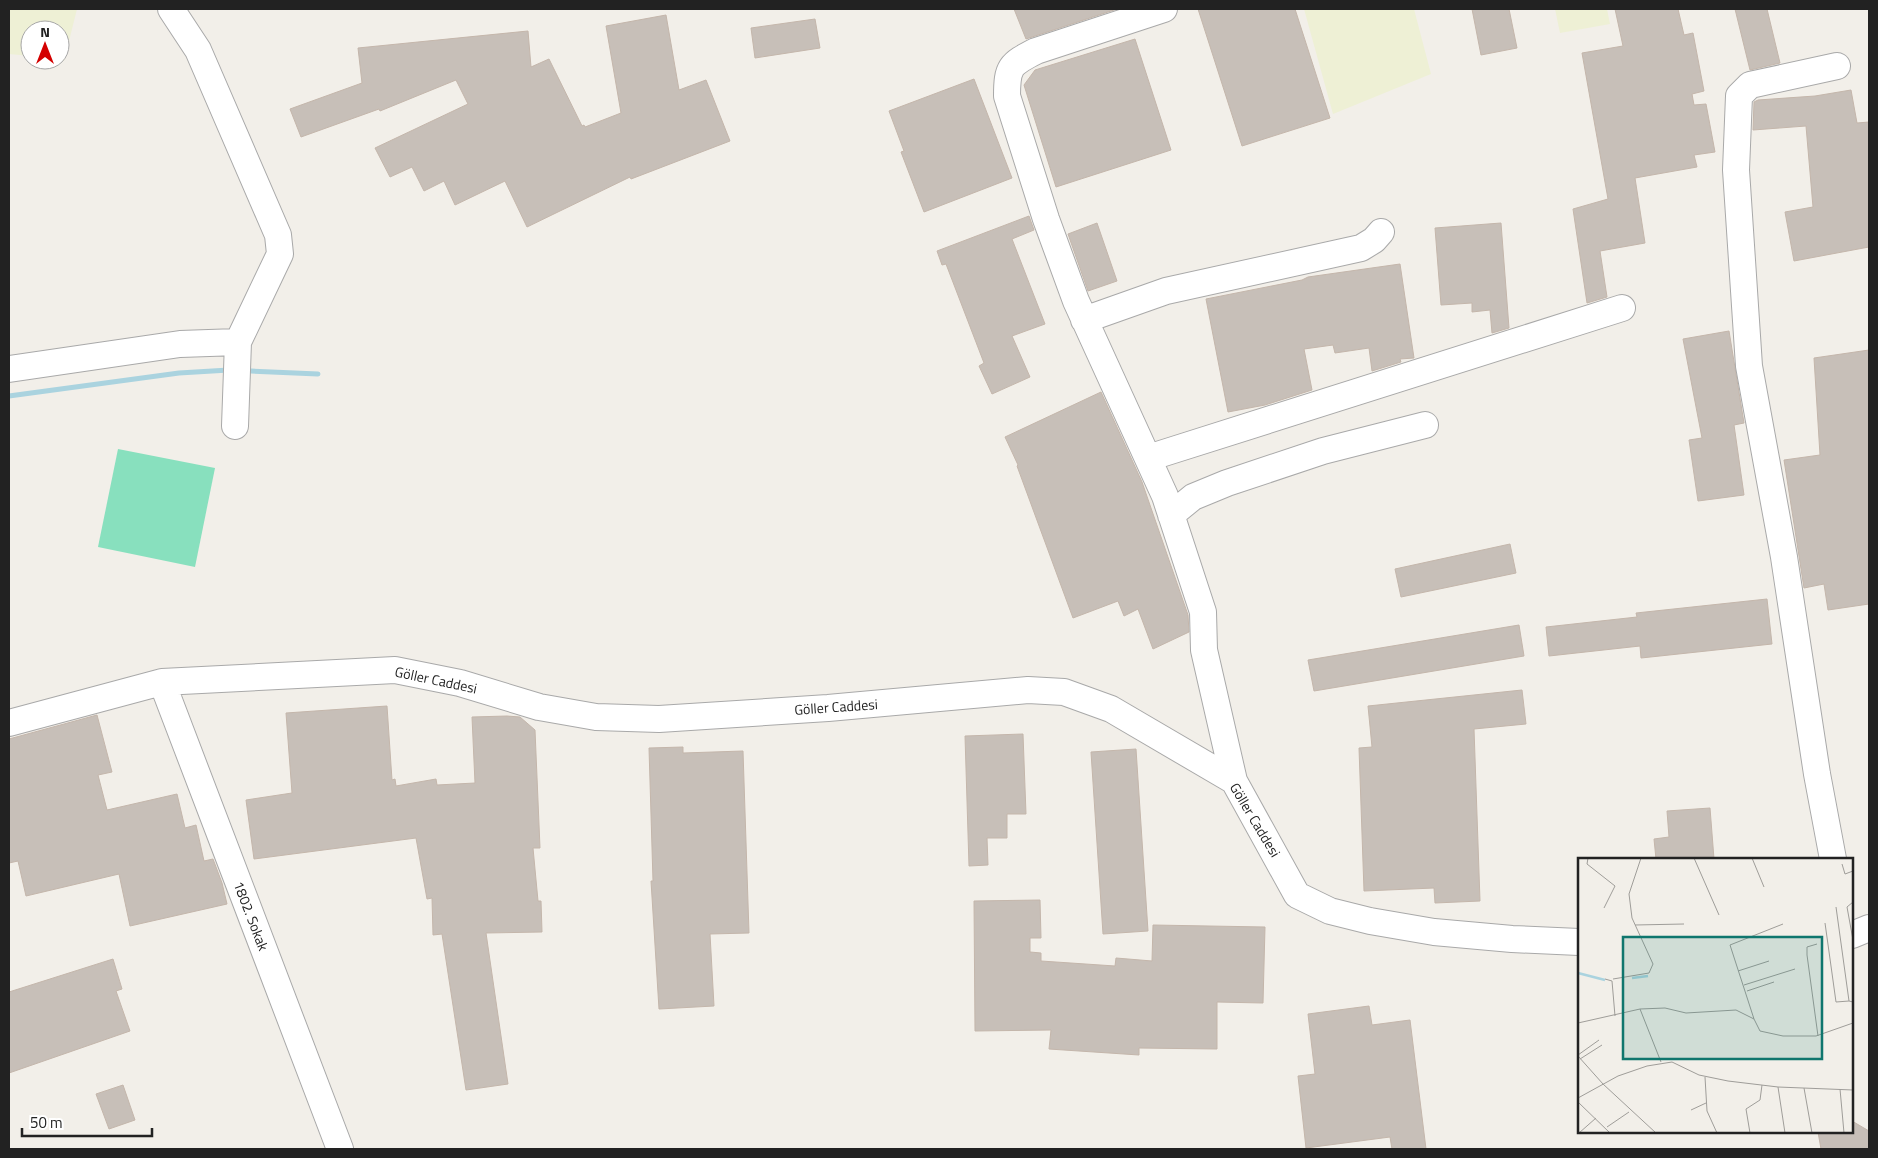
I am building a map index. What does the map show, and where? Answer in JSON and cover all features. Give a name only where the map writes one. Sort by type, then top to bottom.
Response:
[{"type":"street","points":[[172,9],[198,50],[278,235],[280,254],[238,342],[235,426]]},
{"type":"street","points":[[1164,9],[1036,51],[1016,61],[1007,75],[1007,96],[1046,219],[1076,301],[1165,496],[1203,612],[1204,650],[1234,781]]},
{"type":"street","points":[[1833,858],[1817,774],[1784,557],[1749,366],[1736,170],[1739,96],[1750,86],[1837,66]]},
{"type":"street","points":[[1084,320],[1166,291],[1361,248],[1374,240],[1381,232]]},
{"type":"street","points":[[1148,458],[1622,308]]},
{"type":"street","points":[[9,369],[180,344],[238,342]]},
{"type":"street","points":[[1171,515],[1193,497],[1227,483],[1323,451],[1425,425]]},
{"type":"street","name":"Göller Caddesi","points":[[9,723],[162,682],[395,670],[460,683],[539,707],[596,717],[658,719],[828,708],[1028,690],[1064,692],[1111,709],[1234,781],[1297,895],[1330,912],[1434,932],[1512,939],[1578,942]]},
{"type":"street","name":"1802. Sokak","points":[[162,682],[340,1149]]},
{"type":"street","points":[[1853,935],[1869,928]]},
{"type":"green space","points":[[9,9],[77,9],[70,37],[70,20],[20,20],[20,55],[9,54]]},
{"type":"green space","points":[[1304,9],[1414,9],[1431,74],[1333,114]]},
{"type":"green space","points":[[1555,9],[1607,9],[1610,24],[1560,33]]},
{"type":"green space","points":[[118,449],[215,468],[195,567],[98,547]]},
{"type":"building","points":[[1014,9],[1117,9],[1026,39]]},
{"type":"building","points":[[1198,9],[1295,9],[1330,118],[1242,146]]},
{"type":"building","points":[[1472,9],[1509,9],[1517,48],[1481,55]]},
{"type":"building","points":[[1615,9],[1678,9],[1684,35],[1693,33],[1704,91],[1692,94],[1694,105],[1706,104],[1715,152],[1694,155],[1697,167],[1635,178],[1645,243],[1600,251],[1607,297],[1587,303],[1573,209],[1608,199],[1582,53],[1623,46]]},
{"type":"building","points":[[1735,9],[1767,9],[1780,63],[1750,70]]},
{"type":"building","points":[[666,15],[679,90],[706,80],[730,141],[631,179],[630,177],[527,227],[505,181],[455,205],[444,181],[424,191],[412,167],[390,177],[375,148],[468,104],[456,80],[380,111],[379,109],[301,137],[290,109],[362,83],[358,48],[528,31],[531,67],[549,59],[582,126],[584,125],[585,127],[621,113],[606,26]]},
{"type":"building","points":[[815,19],[820,48],[755,58],[751,28]]},
{"type":"building","points":[[1135,39],[1171,150],[1056,187],[1024,85],[1035,70]]},
{"type":"building","points":[[974,79],[1012,178],[924,212],[901,152],[904,151],[889,111]]},
{"type":"building","points":[[1851,90],[1857,123],[1869,122],[1869,247],[1794,261],[1785,212],[1813,207],[1806,126],[1753,130],[1754,102],[1758,100],[1815,96]]},
{"type":"building","points":[[1029,216],[1034,230],[1012,239],[1045,324],[1012,336],[1030,377],[992,394],[979,366],[984,363],[946,264],[942,265],[937,251]]},
{"type":"building","points":[[1097,223],[1117,281],[1088,291],[1068,234]]},
{"type":"building","points":[[1501,223],[1509,328],[1492,333],[1490,310],[1472,312],[1472,303],[1441,305],[1435,228]]},
{"type":"building","points":[[1400,264],[1414,358],[1400,359],[1401,362],[1372,371],[1369,348],[1335,353],[1333,345],[1304,349],[1312,390],[1265,405],[1228,412],[1206,299],[1302,280],[1308,277]]},
{"type":"building","points":[[1729,331],[1744,423],[1734,425],[1744,495],[1698,501],[1689,440],[1702,438],[1683,339]]},
{"type":"building","points":[[1869,350],[1869,604],[1828,610],[1824,584],[1804,588],[1784,460],[1820,455],[1814,358]]},
{"type":"building","points":[[1101,392],[1142,482],[1188,615],[1189,632],[1153,649],[1138,609],[1124,616],[1118,601],[1073,618],[1018,465],[1005,437]]},
{"type":"building","points":[[1510,544],[1516,573],[1401,597],[1395,569]]},
{"type":"building","points":[[1767,599],[1772,644],[1641,658],[1640,646],[1549,656],[1546,627],[1637,617],[1636,613]]},
{"type":"building","points":[[1519,625],[1524,656],[1314,691],[1308,660]]},
{"type":"building","points":[[1522,690],[1526,724],[1474,729],[1480,901],[1435,903],[1434,888],[1364,891],[1359,748],[1372,747],[1368,706]]},
{"type":"building","points":[[387,706],[392,780],[395,779],[396,786],[436,779],[437,785],[475,783],[472,717],[520,717],[535,730],[540,848],[533,848],[538,901],[541,901],[542,932],[486,933],[508,1084],[466,1090],[442,934],[433,935],[432,898],[427,899],[416,838],[254,859],[246,800],[292,793],[286,713]]},
{"type":"building","points":[[97,715],[112,772],[98,775],[107,810],[177,794],[185,828],[196,825],[204,861],[213,859],[227,904],[130,926],[119,874],[26,896],[18,861],[9,863],[9,739]]},
{"type":"building","points":[[1023,734],[1026,814],[1007,814],[1007,838],[987,838],[988,865],[969,866],[965,736]]},
{"type":"building","points":[[683,747],[683,753],[743,751],[749,933],[710,934],[714,1006],[659,1009],[651,881],[653,881],[649,748]]},
{"type":"building","points":[[1136,749],[1148,931],[1103,934],[1091,752]]},
{"type":"building","points":[[1710,808],[1714,858],[1656,858],[1654,839],[1669,837],[1667,811]]},
{"type":"building","points":[[1040,900],[1041,938],[1030,938],[1030,952],[1041,953],[1041,961],[1115,966],[1116,958],[1152,961],[1153,925],[1265,927],[1263,1003],[1217,1002],[1217,1049],[1139,1048],[1139,1055],[1049,1049],[1051,1030],[975,1031],[974,901]]},
{"type":"building","points":[[113,959],[122,989],[116,991],[130,1031],[9,1073],[9,992]]},
{"type":"building","points":[[1369,1006],[1372,1025],[1410,1020],[1426,1149],[1392,1149],[1390,1137],[1306,1148],[1298,1076],[1315,1074],[1308,1014]]},
{"type":"building","points":[[123,1085],[135,1120],[109,1129],[96,1094]]},
{"type":"building","points":[[1853,1122],[1869,1131],[1869,1149],[1821,1149],[1818,1133],[1853,1133]]},
{"type":"waterway","points":[[9,396],[179,373],[229,370]]},
{"type":"waterway","points":[[251,371],[318,374]]}]
